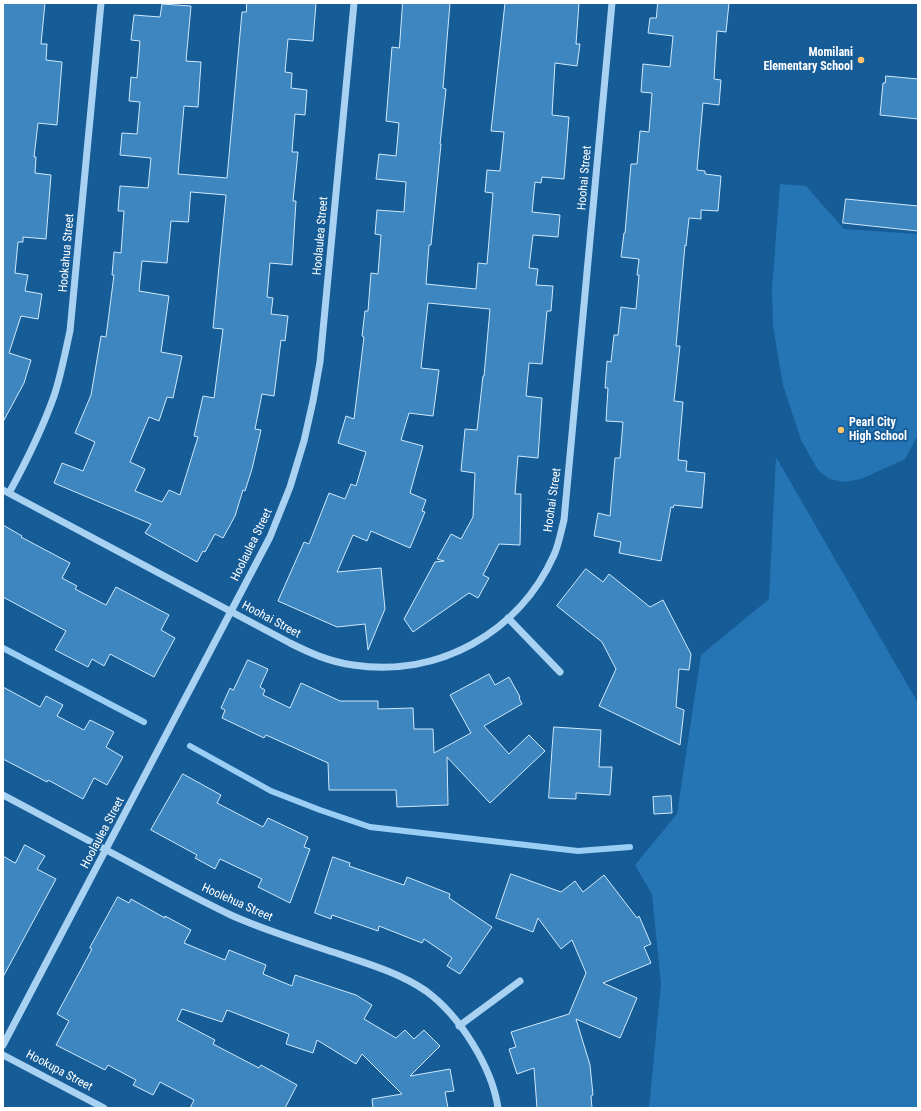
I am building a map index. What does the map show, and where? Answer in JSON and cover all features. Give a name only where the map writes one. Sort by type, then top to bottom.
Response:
[{"type":"street","name":"Hookahua Street","points":[[6,492],[31,451],[44,422],[59,377],[70,331],[101,3]]},
{"type":"street","name":"Hoolaulea Street","points":[[3,1045],[232,611],[270,537],[280,512],[301,449],[313,401],[322,348],[354,3]]},
{"type":"street","name":"Hoohai Street","points":[[6,492],[290,643],[314,655],[334,661],[353,665],[382,668],[432,661],[457,652],[494,630],[532,593],[554,554],[564,520],[612,3]]},
{"type":"street","points":[[508,618],[560,672]]},
{"type":"street","name":"Hoolehua Street","points":[[3,795],[233,916],[273,932],[378,967],[406,979],[426,991],[443,1005],[476,1048],[488,1071],[498,1108]]},
{"type":"street","points":[[459,1026],[520,981]]},
{"type":"street","name":"Hookupa Street","points":[[3,1054],[104,1108]]},
{"type":"shaded area","points":[[780,184],[806,186],[844,229],[918,234],[918,435],[905,459],[861,479],[845,482],[829,479],[818,470],[801,440],[783,385],[773,326],[772,289]]},
{"type":"shaded area","points":[[776,457],[918,703],[918,1108],[649,1108],[661,984],[652,894],[635,865],[677,814],[701,655],[769,599]]},
{"type":"building","points":[[3,3],[45,3],[41,44],[47,44],[46,60],[62,62],[57,125],[38,123],[34,157],[36,157],[35,173],[51,175],[46,239],[23,237],[23,242],[18,242],[15,273],[28,275],[25,291],[42,294],[38,319],[21,316],[9,353],[31,360],[24,383],[3,422]]},
{"type":"building","points":[[247,3],[316,3],[313,41],[288,39],[285,72],[292,73],[291,88],[307,90],[305,115],[295,114],[292,152],[298,152],[293,201],[296,201],[292,265],[270,263],[267,297],[273,298],[271,314],[288,316],[285,341],[281,340],[274,396],[262,394],[255,429],[261,430],[252,469],[245,491],[243,490],[235,516],[223,538],[215,534],[205,552],[203,551],[197,562],[145,533],[151,524],[54,483],[62,463],[83,471],[95,442],[75,433],[91,395],[101,336],[106,337],[114,275],[112,275],[114,252],[121,253],[124,211],[118,211],[120,186],[148,188],[151,158],[120,155],[122,133],[137,134],[140,102],[129,101],[131,77],[137,78],[140,41],[131,40],[134,15],[160,17],[162,4],[191,6],[186,61],[201,62],[198,107],[184,106],[178,174],[227,178],[242,12],[246,12]],"holes":[[[191,192],[226,195],[213,328],[223,329],[214,398],[203,396],[194,436],[198,437],[180,495],[169,490],[162,502],[135,491],[145,469],[130,462],[149,417],[159,421],[167,397],[173,398],[182,356],[161,352],[169,296],[139,291],[142,261],[167,263],[171,221],[188,222]]]},
{"type":"building","points":[[403,3],[450,3],[443,88],[446,89],[426,284],[476,289],[478,263],[487,264],[493,193],[485,192],[487,170],[500,171],[504,132],[491,131],[505,3],[579,3],[576,44],[580,44],[577,66],[555,63],[552,115],[569,117],[564,179],[542,177],[541,183],[535,182],[532,212],[560,215],[558,237],[533,235],[529,268],[538,269],[536,285],[553,286],[551,311],[547,311],[542,364],[529,363],[526,396],[542,398],[538,458],[518,456],[515,494],[521,494],[520,545],[499,544],[483,575],[489,578],[478,598],[469,593],[413,632],[404,619],[435,562],[444,561],[437,559],[451,534],[461,539],[473,517],[475,473],[461,471],[465,429],[477,430],[490,309],[428,303],[421,368],[439,370],[433,416],[409,413],[401,440],[423,446],[410,493],[426,500],[422,511],[425,512],[410,548],[371,531],[367,541],[353,535],[337,572],[381,568],[385,609],[368,650],[365,624],[337,627],[278,601],[304,542],[309,544],[329,493],[345,499],[351,484],[356,486],[366,452],[338,443],[346,416],[354,419],[364,337],[362,336],[365,311],[368,311],[371,273],[378,274],[381,235],[375,234],[377,210],[404,212],[406,182],[376,179],[379,154],[396,156],[399,123],[386,121],[392,47],[399,48]]},
{"type":"building","points":[[658,3],[729,3],[726,32],[717,31],[714,79],[721,80],[719,105],[703,103],[697,170],[705,171],[705,174],[721,176],[718,211],[701,210],[701,219],[689,218],[686,246],[685,245],[676,346],[680,346],[674,401],[683,402],[678,460],[687,461],[686,471],[705,473],[702,508],[674,505],[673,508],[671,507],[661,561],[619,553],[621,542],[594,536],[598,513],[610,516],[615,458],[620,458],[623,422],[606,421],[608,388],[605,388],[607,361],[611,362],[614,335],[618,335],[621,307],[636,309],[639,259],[621,257],[625,233],[631,164],[637,164],[640,131],[649,132],[652,93],[641,92],[643,64],[670,67],[673,36],[648,33],[650,18],[656,18]]},
{"type":"building","points":[[886,76],[918,79],[918,119],[880,115],[883,83],[885,83]]},
{"type":"building","points":[[846,199],[918,206],[918,231],[843,223]]},
{"type":"building","points":[[3,525],[22,536],[21,537],[70,563],[62,578],[77,586],[75,589],[106,605],[116,587],[169,615],[161,630],[175,638],[154,677],[110,654],[104,666],[92,659],[88,667],[55,650],[66,631],[3,597]]},
{"type":"building","points":[[586,569],[603,582],[609,574],[650,607],[663,600],[691,654],[689,670],[679,669],[676,707],[684,710],[680,745],[599,706],[616,669],[602,642],[557,606]]},
{"type":"building","points":[[248,660],[268,669],[260,687],[265,690],[263,695],[290,708],[301,683],[340,701],[378,701],[378,709],[413,708],[414,729],[433,729],[434,753],[471,733],[450,695],[489,674],[495,685],[509,677],[520,697],[519,698],[522,704],[484,726],[509,754],[529,735],[545,751],[490,803],[447,757],[448,805],[397,807],[396,790],[329,790],[328,763],[266,735],[264,738],[222,718],[225,710],[221,708],[230,688],[233,690]]},
{"type":"building","points":[[3,687],[40,707],[46,696],[63,705],[57,716],[84,730],[90,720],[114,732],[106,747],[123,757],[107,785],[94,778],[83,799],[48,780],[47,782],[3,759]]},
{"type":"building","points":[[554,727],[601,730],[599,767],[612,767],[610,795],[576,793],[576,799],[549,798]]},
{"type":"building","points":[[183,774],[221,795],[217,803],[263,827],[268,818],[308,837],[304,847],[310,849],[290,903],[258,887],[262,879],[220,859],[215,869],[195,858],[197,855],[151,830]]},
{"type":"building","points":[[671,796],[672,813],[654,814],[653,797]]},
{"type":"building","points":[[25,845],[45,856],[37,869],[56,879],[3,977],[3,856],[15,863]]},
{"type":"building","points":[[333,857],[350,863],[349,866],[404,885],[407,877],[450,894],[449,898],[492,927],[460,974],[447,966],[452,958],[424,939],[422,943],[379,926],[378,931],[332,915],[331,919],[315,913]]},
{"type":"building","points":[[511,874],[561,892],[575,881],[583,892],[604,875],[637,918],[639,916],[651,944],[644,947],[651,963],[603,983],[637,998],[620,1038],[576,1019],[590,1065],[593,1095],[591,1096],[592,1108],[537,1108],[534,1068],[517,1074],[509,1049],[516,1047],[511,1032],[569,1014],[586,973],[572,940],[561,949],[538,918],[533,932],[496,918]]},
{"type":"building","points":[[118,897],[129,903],[131,899],[165,918],[165,916],[191,930],[184,943],[225,960],[229,950],[266,965],[263,974],[292,986],[295,975],[356,995],[372,1005],[364,1019],[396,1038],[405,1030],[414,1039],[424,1030],[440,1046],[410,1076],[450,1069],[454,1091],[445,1092],[448,1108],[373,1108],[372,1099],[402,1094],[362,1054],[356,1064],[317,1040],[313,1053],[286,1044],[289,1034],[227,1010],[222,1022],[182,1009],[177,1020],[215,1040],[213,1044],[259,1068],[261,1065],[297,1085],[285,1108],[190,1108],[194,1100],[160,1082],[153,1095],[133,1085],[136,1080],[108,1065],[105,1070],[56,1045],[69,1021],[57,1014],[92,949],[90,948]]},
{"type":"waterway","points":[[3,648],[144,722]]},
{"type":"waterway","points":[[190,746],[271,791],[370,827],[578,851],[630,847]]},
{"type":"place","name":"Momilani Elementary School","points":[[861,60]]},
{"type":"place","name":"Pearl City High School","points":[[841,430]]}]
